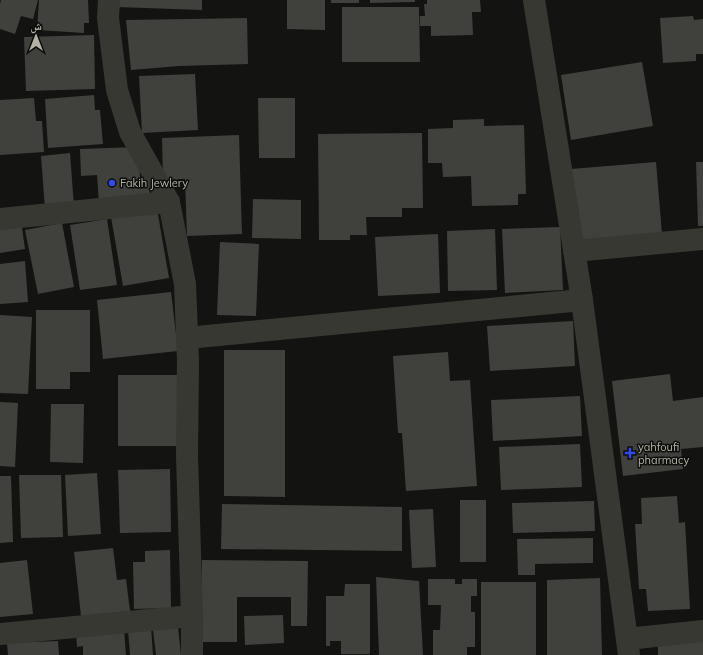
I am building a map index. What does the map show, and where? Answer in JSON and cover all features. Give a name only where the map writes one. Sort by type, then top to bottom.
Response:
[{"type":"street","points":[[110,0],[108,18],[117,90],[130,132],[168,202],[184,284],[188,361],[187,456],[192,655]]},
{"type":"street","points":[[534,0],[582,300],[628,647],[703,631]]},
{"type":"street","points":[[0,219],[168,202]]},
{"type":"street","points":[[574,251],[703,239]]},
{"type":"street","points":[[187,338],[582,300]]},
{"type":"street","points":[[0,634],[192,616]]},
{"type":"building","points":[[1,0],[38,0],[33,19],[21,16],[15,34],[0,29]]},
{"type":"building","points":[[39,0],[88,0],[89,23],[84,23],[84,33],[37,30]]},
{"type":"building","points":[[117,0],[202,0],[202,10],[117,7]]},
{"type":"building","points":[[287,0],[325,0],[325,30],[287,29]]},
{"type":"building","points":[[331,0],[359,0],[359,3],[331,3]]},
{"type":"building","points":[[370,0],[415,0],[415,2],[370,3]]},
{"type":"building","points":[[427,0],[480,0],[481,12],[472,12],[473,35],[431,36],[431,26],[420,26],[420,16],[425,16],[424,4],[427,4]]},
{"type":"building","points":[[342,7],[419,7],[420,62],[342,62]]},
{"type":"building","points":[[693,16],[694,20],[703,19],[703,54],[696,54],[696,61],[663,63],[660,18]]},
{"type":"building","points":[[247,18],[248,64],[179,66],[131,70],[126,20]]},
{"type":"building","points":[[94,35],[95,89],[26,91],[24,37]]},
{"type":"building","points":[[642,62],[653,126],[571,140],[561,75]]},
{"type":"building","points":[[195,74],[198,130],[142,133],[139,76]]},
{"type":"building","points":[[94,95],[95,110],[100,110],[103,144],[48,148],[45,99]]},
{"type":"building","points":[[34,98],[36,121],[42,121],[44,152],[0,155],[0,100]]},
{"type":"building","points":[[258,98],[295,98],[295,158],[259,158]]},
{"type":"building","points":[[484,119],[484,126],[524,125],[526,194],[518,194],[518,205],[472,206],[471,176],[443,177],[442,163],[428,163],[428,129],[453,128],[453,120]]},
{"type":"building","points":[[422,133],[423,208],[402,208],[402,217],[366,217],[367,235],[350,235],[350,240],[319,240],[318,134]]},
{"type":"building","points":[[239,135],[242,234],[187,236],[185,179],[163,180],[162,138]]},
{"type":"building","points":[[136,147],[139,158],[140,177],[149,176],[150,201],[99,203],[97,175],[81,176],[80,149]]},
{"type":"building","points":[[70,153],[74,207],[45,209],[41,156]]},
{"type":"building","points":[[656,162],[662,234],[577,241],[571,169]]},
{"type":"building","points":[[696,162],[703,162],[703,226],[698,226]]},
{"type":"building","points":[[253,199],[301,200],[301,239],[252,238]]},
{"type":"building","points":[[157,209],[169,278],[123,286],[111,217]]},
{"type":"building","points":[[107,219],[117,285],[80,290],[70,225]]},
{"type":"building","points":[[21,221],[25,249],[0,253],[0,224]]},
{"type":"building","points":[[62,223],[74,287],[38,294],[25,230]]},
{"type":"building","points":[[560,227],[563,290],[505,293],[502,229]]},
{"type":"building","points":[[495,229],[497,290],[448,291],[447,231]]},
{"type":"building","points":[[438,234],[440,293],[378,296],[375,237]]},
{"type":"building","points":[[220,242],[259,244],[256,316],[217,315]]},
{"type":"building","points":[[25,261],[28,302],[0,304],[0,264]]},
{"type":"building","points":[[171,292],[178,351],[103,359],[97,300]]},
{"type":"building","points":[[36,310],[90,310],[90,372],[70,372],[70,389],[36,389]]},
{"type":"building","points":[[0,315],[32,317],[28,394],[0,393]]},
{"type":"building","points":[[573,321],[575,366],[490,371],[487,326]]},
{"type":"building","points":[[224,350],[285,350],[285,497],[224,496]]},
{"type":"building","points":[[448,352],[450,381],[470,380],[477,486],[406,491],[402,433],[398,433],[393,356]]},
{"type":"building","points":[[670,374],[673,401],[703,397],[703,447],[681,449],[683,469],[623,476],[612,381]]},
{"type":"building","points":[[118,375],[177,375],[177,446],[118,446]]},
{"type":"building","points":[[580,396],[582,436],[493,441],[491,400]]},
{"type":"building","points":[[0,402],[18,403],[15,467],[0,466]]},
{"type":"building","points":[[51,404],[84,404],[83,463],[50,462]]},
{"type":"building","points":[[580,444],[582,487],[501,490],[499,447]]},
{"type":"building","points":[[170,469],[171,532],[120,533],[118,470]]},
{"type":"building","points":[[97,473],[101,534],[68,536],[65,475]]},
{"type":"building","points":[[19,475],[61,475],[63,537],[21,538]]},
{"type":"building","points":[[0,476],[11,476],[13,542],[0,543]]},
{"type":"building","points":[[677,496],[679,523],[685,522],[690,609],[648,611],[646,589],[639,589],[635,524],[642,524],[641,498]]},
{"type":"building","points":[[460,500],[486,500],[486,562],[460,562]]},
{"type":"building","points":[[594,501],[595,531],[513,533],[512,503]]},
{"type":"building","points":[[222,504],[402,507],[402,551],[221,549]]},
{"type":"building","points":[[433,509],[436,567],[412,568],[409,510]]},
{"type":"building","points":[[593,538],[593,563],[535,564],[535,575],[518,575],[517,539]]},
{"type":"building","points":[[113,548],[117,580],[126,579],[130,611],[81,616],[74,552]]},
{"type":"building","points":[[170,550],[171,608],[134,609],[133,562],[145,562],[145,551]]},
{"type":"building","points":[[27,560],[33,614],[0,617],[0,563]]},
{"type":"building","points":[[202,560],[308,561],[307,626],[291,626],[291,597],[237,597],[237,642],[201,642]]},
{"type":"building","points":[[376,577],[419,581],[423,655],[379,655]]},
{"type":"building","points":[[600,578],[602,655],[547,655],[547,580]]},
{"type":"building","points":[[428,579],[455,579],[455,584],[462,584],[462,579],[477,579],[477,596],[471,596],[471,612],[475,612],[475,647],[467,647],[467,655],[433,655],[433,630],[440,630],[441,605],[428,605]]},
{"type":"building","points":[[481,582],[536,582],[536,655],[481,655]]},
{"type":"building","points":[[345,584],[370,584],[370,654],[341,654],[341,641],[330,641],[330,646],[326,646],[326,596],[344,596]]},
{"type":"building","points":[[283,615],[284,643],[245,645],[244,616]]},
{"type":"building","points":[[151,627],[153,655],[130,655],[128,629]]},
{"type":"building","points":[[178,627],[181,655],[156,655],[153,630]]},
{"type":"building","points":[[124,629],[126,655],[83,655],[83,646],[77,647],[76,633]]},
{"type":"building","points":[[703,639],[703,655],[658,655],[658,643]]},
{"type":"building","points":[[58,641],[59,655],[8,655],[7,643]]},
{"type":"place","name":"Fakih Jewlery","points":[[112,183]]},
{"type":"place","name":"yahfoufi pharmacy","points":[[630,453]]}]
